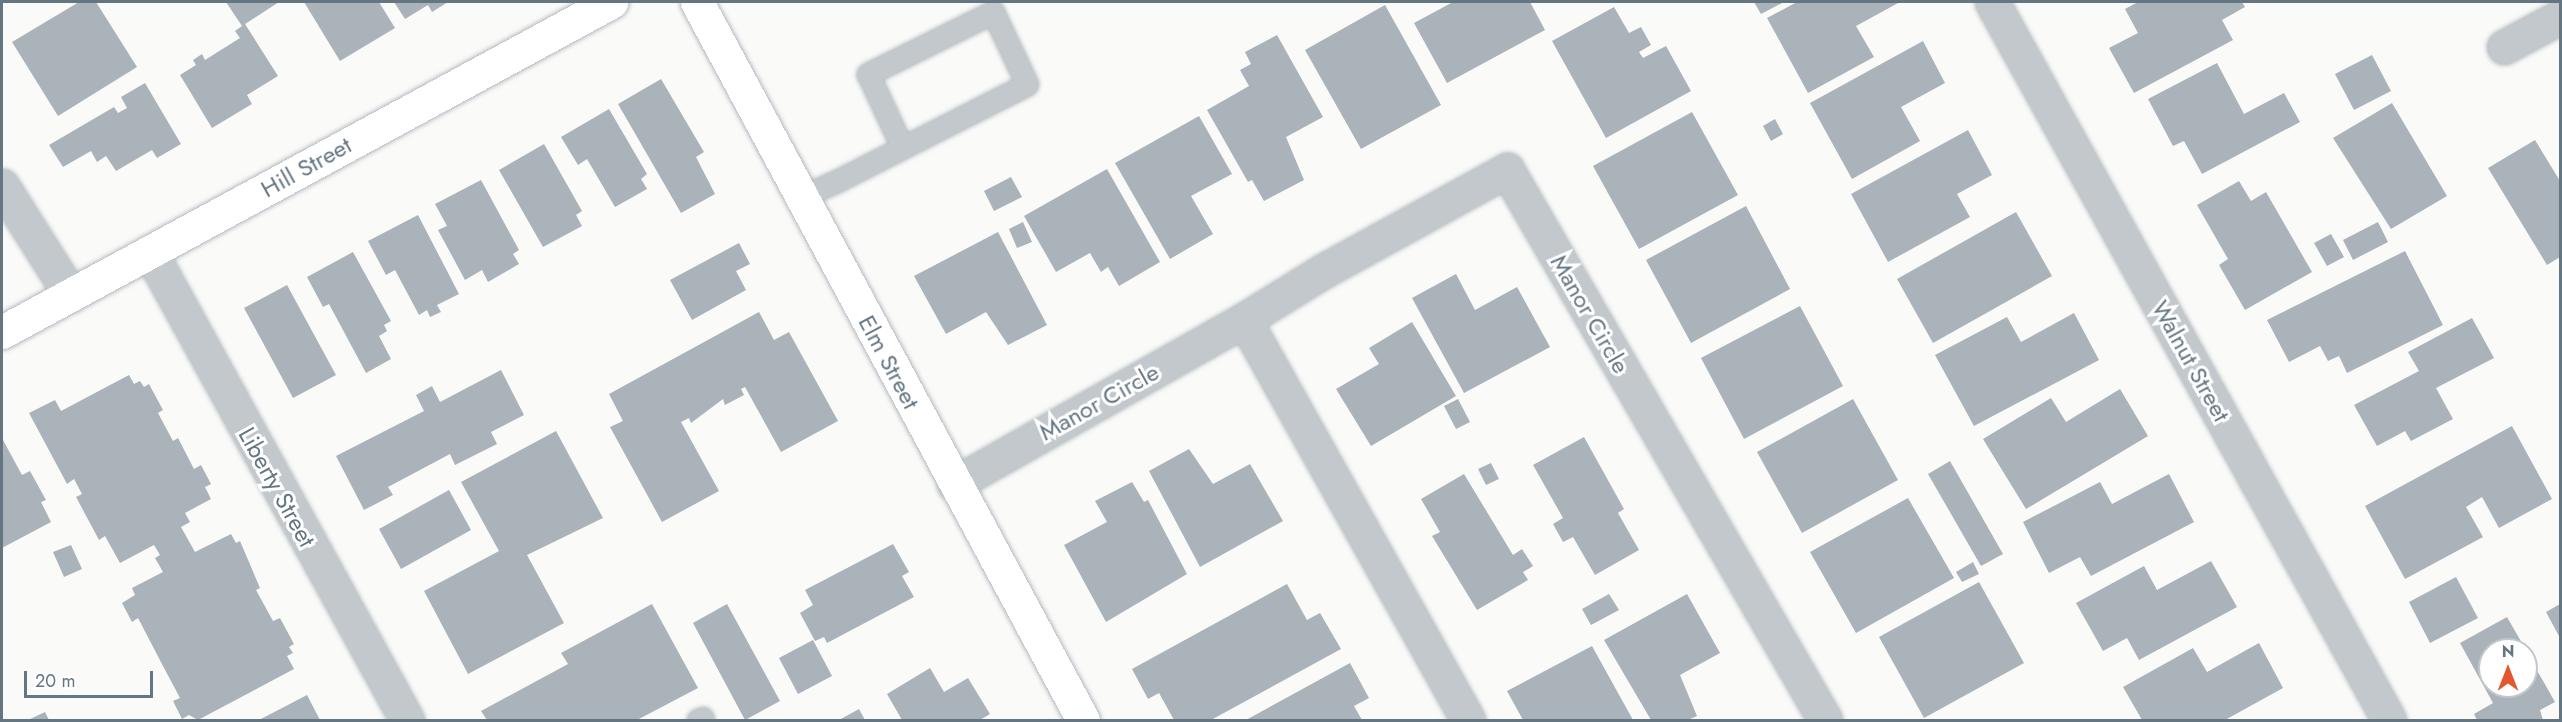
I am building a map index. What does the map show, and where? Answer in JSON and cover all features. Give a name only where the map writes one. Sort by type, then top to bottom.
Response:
[{"type":"street","name":"Hill Street","points":[[2,332],[611,2]]},
{"type":"street","name":"Elm Street","points":[[697,2],[954,484],[1083,720]]},
{"type":"street","name":"Walnut Street","points":[[1992,2],[2389,720]]},
{"type":"street","points":[[2504,47],[2560,17]]},
{"type":"street","name":"Manor Circle","points":[[954,484],[1244,320],[1325,270],[1507,170],[1825,720]]},
{"type":"street","points":[[2,186],[71,295]]},
{"type":"street","name":"Liberty Street","points":[[150,252],[407,720]]},
{"type":"street","points":[[1244,320],[1468,720]]},
{"type":"lane","points":[[801,197],[902,147],[1027,84],[993,12],[868,74],[902,147]]},
{"type":"building","points":[[79,2],[96,2],[137,67],[58,116],[12,42]]},
{"type":"building","points":[[226,2],[279,2],[245,24],[278,76],[247,95],[252,104],[212,128],[180,75],[196,65],[193,60],[202,54],[205,60],[240,38],[235,31],[242,26]]},
{"type":"building","points":[[304,2],[379,2],[395,28],[340,61]]},
{"type":"building","points":[[394,2],[448,2],[432,12],[428,5],[405,19]]},
{"type":"building","points":[[1453,2],[1530,2],[1545,30],[1447,83],[1414,23]]},
{"type":"building","points":[[1754,2],[1784,2],[1761,14]]},
{"type":"building","points":[[1797,2],[1900,2],[1856,26],[1874,57],[1808,93],[1767,18]]},
{"type":"building","points":[[2138,2],[2242,2],[2245,7],[2222,20],[2233,40],[2134,93],[2109,48],[2138,33],[2125,9]]},
{"type":"building","points":[[1385,5],[1441,105],[1361,149],[1305,50]]},
{"type":"building","points":[[1614,7],[1629,33],[1641,27],[1651,45],[1639,52],[1643,58],[1666,46],[1691,91],[1606,138],[1552,41]]},
{"type":"building","points":[[1277,35],[1323,117],[1286,137],[1304,180],[1264,201],[1252,180],[1248,182],[1207,110],[1249,86],[1240,70],[1251,64],[1245,52]]},
{"type":"building","points":[[1923,41],[1945,83],[1901,107],[1920,141],[1852,179],[1810,103]]},
{"type":"building","points":[[2372,55],[2391,91],[2354,110],[2335,74]]},
{"type":"building","points":[[2217,63],[2244,114],[2284,93],[2300,122],[2202,174],[2184,141],[2173,146],[2148,99]]},
{"type":"building","points":[[661,79],[704,152],[696,157],[715,194],[681,213],[618,104]]},
{"type":"building","points":[[145,83],[181,144],[157,158],[152,150],[116,171],[106,156],[97,162],[91,151],[63,167],[49,145],[114,107],[118,113],[127,108],[121,97]]},
{"type":"building","points":[[2392,103],[2447,196],[2391,229],[2333,138]]},
{"type":"building","points":[[609,109],[647,174],[641,179],[647,189],[615,207],[587,159],[578,165],[561,137]]},
{"type":"building","points":[[1692,112],[1738,195],[1639,249],[1593,166]]},
{"type":"building","points":[[1199,116],[1232,174],[1191,196],[1213,234],[1170,259],[1115,163]]},
{"type":"building","points":[[1775,119],[1783,134],[1771,141],[1763,126]]},
{"type":"building","points":[[1968,130],[1992,175],[1957,194],[1970,217],[1888,262],[1851,194]]},
{"type":"building","points":[[2535,140],[2560,181],[2560,257],[2547,265],[2488,168]]},
{"type":"building","points":[[544,144],[582,211],[576,215],[582,226],[543,247],[499,170]]},
{"type":"building","points":[[1107,169],[1160,262],[1119,286],[1108,267],[1101,272],[1090,253],[1056,272],[1024,216]]},
{"type":"building","points":[[1011,177],[1022,197],[994,211],[984,191]]},
{"type":"building","points":[[481,180],[519,250],[513,254],[519,264],[488,282],[482,270],[465,280],[438,230],[447,226],[435,204]]},
{"type":"building","points":[[2239,181],[2251,201],[2266,192],[2312,272],[2245,310],[2219,265],[2228,259],[2197,205]]},
{"type":"building","points":[[1746,206],[1790,289],[1691,343],[1646,260]]},
{"type":"building","points":[[2016,212],[2052,276],[1933,343],[1897,279]]},
{"type":"building","points":[[418,215],[459,294],[437,305],[441,312],[430,317],[427,310],[419,315],[395,270],[386,275],[368,241]]},
{"type":"building","points":[[1023,222],[1032,242],[1017,248],[1009,229]]},
{"type":"building","points":[[2378,222],[2388,242],[2353,260],[2343,240]]},
{"type":"building","points":[[998,232],[1047,325],[1008,345],[986,312],[946,334],[914,276]]},
{"type":"building","points":[[2331,234],[2344,257],[2327,266],[2314,243]]},
{"type":"building","points":[[739,243],[750,264],[736,271],[746,290],[692,320],[670,280]]},
{"type":"building","points":[[2405,251],[2443,325],[2347,373],[2339,356],[2328,361],[2320,346],[2289,362],[2267,320]]},
{"type":"building","points":[[353,252],[391,321],[384,325],[387,331],[379,336],[391,359],[366,373],[329,304],[323,307],[307,277]]},
{"type":"building","points":[[1456,274],[1475,310],[1517,287],[1550,347],[1464,393],[1412,298]]},
{"type":"building","points":[[287,285],[336,375],[293,398],[244,308]]},
{"type":"building","points":[[1800,306],[1843,386],[1744,439],[1701,358]]},
{"type":"building","points":[[759,312],[774,340],[789,332],[838,421],[781,452],[745,387],[741,389],[744,395],[725,405],[723,399],[691,423],[689,418],[681,422],[719,491],[662,522],[610,427],[623,421],[609,394]]},
{"type":"building","points":[[2074,313],[2099,360],[1974,426],[1935,355],[2007,317],[2021,342]]},
{"type":"building","points":[[2472,318],[2494,358],[2436,388],[2453,419],[2411,441],[2405,431],[2377,446],[2354,405],[2419,371],[2408,352]]},
{"type":"building","points":[[1412,322],[1456,396],[1371,446],[1336,389],[1379,364],[1369,348]]},
{"type":"building","points":[[501,370],[524,415],[491,432],[497,444],[455,465],[450,454],[388,487],[393,495],[364,510],[336,456],[424,411],[416,395],[432,386],[440,402]]},
{"type":"building","points":[[129,375],[134,384],[140,381],[144,387],[149,384],[163,410],[158,413],[173,441],[178,438],[194,469],[201,465],[211,484],[205,487],[211,499],[185,513],[190,522],[181,527],[195,552],[231,534],[236,543],[240,541],[260,588],[256,590],[273,621],[280,618],[294,644],[289,647],[293,653],[287,656],[294,669],[198,720],[189,715],[182,719],[173,701],[180,698],[138,618],[132,622],[122,603],[135,595],[132,588],[163,572],[155,558],[160,555],[154,545],[120,563],[105,536],[99,540],[76,497],[82,494],[74,479],[67,484],[29,413],[55,400],[61,411]]},
{"type":"building","points":[[2120,389],[2148,436],[2026,509],[1983,439],[2051,398],[2066,422]]},
{"type":"building","points":[[1458,399],[1470,422],[1456,429],[1444,406]]},
{"type":"building","points":[[1853,399],[1898,480],[1802,533],[1757,452]]},
{"type":"building","points":[[2512,426],[2552,499],[2499,528],[2482,497],[2466,507],[2483,537],[2405,579],[2365,506]]},
{"type":"building","points":[[556,431],[603,518],[527,555],[564,623],[468,674],[424,591],[499,551],[461,482]]},
{"type":"building","points":[[1584,437],[1624,509],[1618,513],[1639,550],[1595,575],[1573,537],[1563,542],[1553,524],[1563,518],[1533,465]]},
{"type":"building","points":[[3,440],[22,475],[30,471],[46,500],[41,502],[51,522],[2,548]]},
{"type":"building","points":[[1189,449],[1213,484],[1250,464],[1283,521],[1200,567],[1149,471]]},
{"type":"building","points":[[1950,461],[2003,554],[1981,566],[1928,474]]},
{"type":"building","points":[[1491,463],[1499,479],[1486,485],[1478,469]]},
{"type":"building","points":[[1464,474],[1513,555],[1522,549],[1533,566],[1523,572],[1528,580],[1477,610],[1432,536],[1440,532],[1421,499]]},
{"type":"building","points":[[2169,474],[2194,522],[2091,576],[2080,557],[2049,573],[2023,522],[2100,482],[2112,504]]},
{"type":"building","points":[[1132,482],[1144,502],[1148,500],[1187,574],[1106,622],[1064,545],[1107,522],[1095,501]]},
{"type":"building","points":[[449,490],[471,530],[401,569],[379,529]]},
{"type":"building","points":[[1908,498],[1954,578],[1856,633],[1810,552]]},
{"type":"building","points":[[893,544],[909,572],[902,576],[914,597],[827,643],[824,637],[815,641],[800,613],[813,605],[805,590]]},
{"type":"building","points":[[71,545],[82,569],[64,577],[53,552]]},
{"type":"building","points":[[2211,561],[2237,607],[2139,660],[2127,638],[2103,651],[2076,603],[2144,566],[2157,590]]},
{"type":"building","points":[[1973,562],[1979,574],[1962,582],[1956,572]]},
{"type":"building","points":[[2456,577],[2478,618],[2430,643],[2409,602]]},
{"type":"building","points":[[1979,582],[2024,663],[1924,718],[1879,637]]},
{"type":"building","points":[[1287,584],[1307,620],[1320,613],[1341,649],[1211,720],[1174,720],[1159,693],[1148,699],[1132,669]]},
{"type":"building","points":[[1609,594],[1619,610],[1591,625],[1582,609]]},
{"type":"building","points":[[1687,594],[1720,653],[1680,675],[1697,716],[1688,720],[1651,720],[1604,640]]},
{"type":"building","points":[[652,604],[698,688],[637,720],[487,720],[481,711],[568,664],[561,653]]},
{"type":"building","points":[[727,604],[780,701],[745,720],[693,623]]},
{"type":"building","points":[[2560,604],[2560,638],[2546,612]]},
{"type":"building","points":[[2507,617],[2519,638],[2478,638],[2478,676],[2460,643]]},
{"type":"building","points":[[813,640],[832,676],[798,694],[779,658]]},
{"type":"building","points":[[2259,643],[2283,688],[2225,720],[2142,720],[2123,687],[2193,648],[2207,672]]},
{"type":"building","points":[[1592,646],[1633,720],[1523,720],[1507,691]]},
{"type":"building","points":[[1350,663],[1369,698],[1354,706],[1362,720],[1246,720]]},
{"type":"building","points":[[930,668],[944,692],[968,678],[990,714],[980,720],[902,720],[887,694]]},
{"type":"building","points":[[2538,672],[2555,702],[2540,710],[2543,720],[2477,720],[2474,714],[2493,703],[2490,698],[2538,698]]},
{"type":"building","points":[[307,695],[320,720],[259,720]]},
{"type":"building","points":[[859,709],[865,720],[839,720]]},
{"type":"building","points":[[45,712],[49,720],[28,720]]}]
